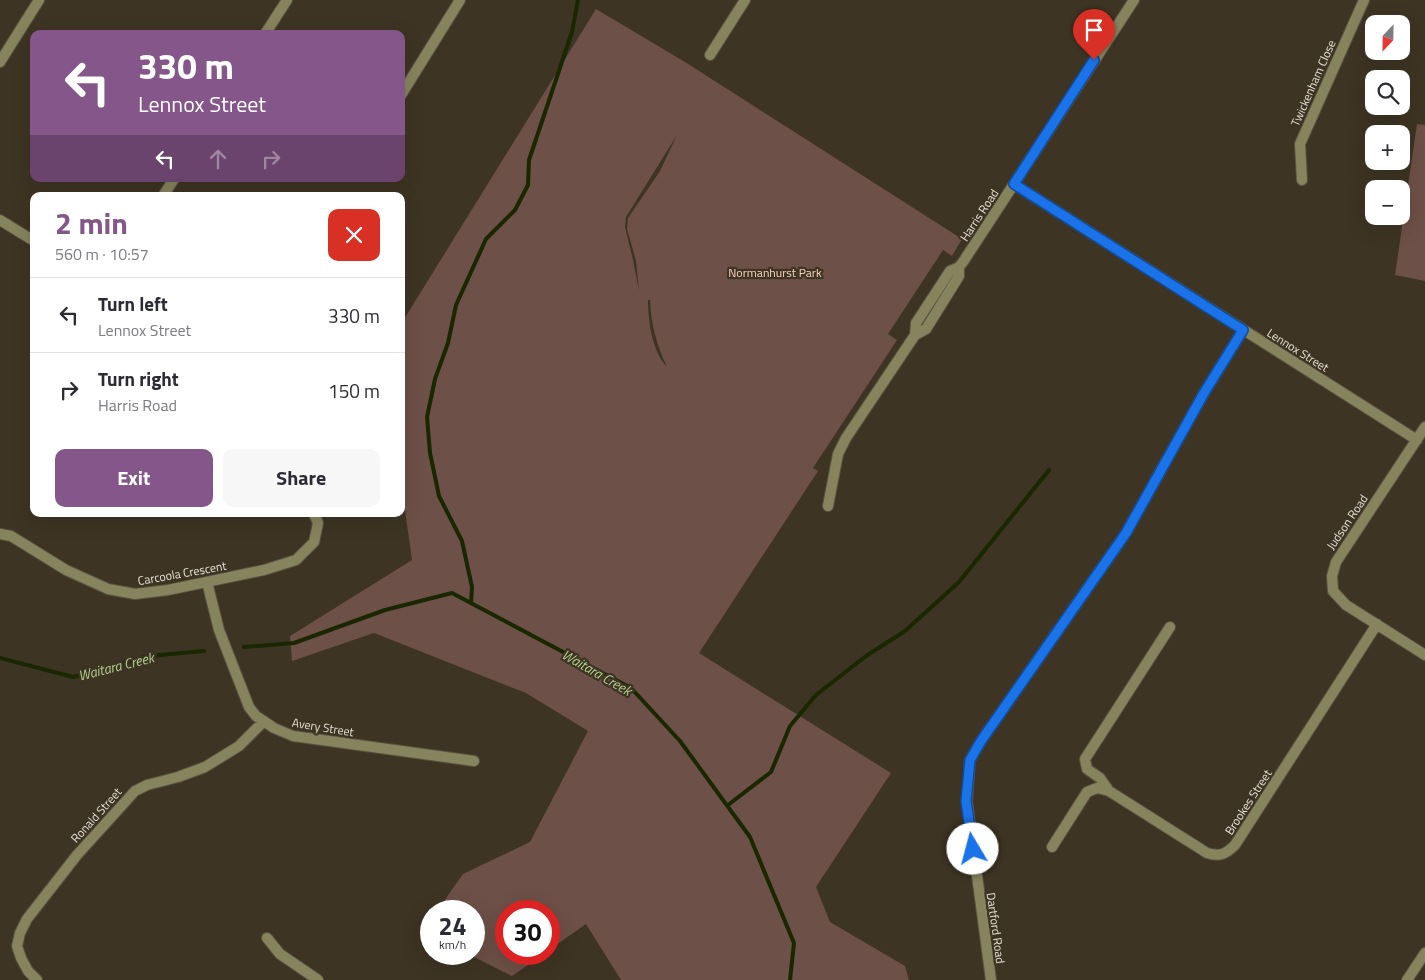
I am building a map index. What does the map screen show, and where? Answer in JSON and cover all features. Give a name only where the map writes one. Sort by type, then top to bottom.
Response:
[{"type":"street","points":[[0,62],[39,0]]},
{"type":"street","points":[[268,30],[287,0]]},
{"type":"street","points":[[405,89],[460,0]]},
{"type":"street","points":[[710,55],[745,0]]},
{"type":"street","name":"Harris Road","points":[[828,506],[838,454],[846,438],[915,335],[926,329],[959,276],[959,267],[1134,0]]},
{"type":"street","name":"Twickenham Close","points":[[1302,180],[1300,144],[1364,0]]},
{"type":"street","name":"Lennox Street","points":[[1014,184],[1417,440]]},
{"type":"street","points":[[0,220],[30,239]]},
{"type":"street","name":"Dartford Road","points":[[991,980],[966,801],[970,760],[981,741],[1126,533],[1204,393],[1243,330]]},
{"type":"street","name":"Judson Road","points":[[1425,426],[1336,562],[1332,576],[1333,591],[1346,605],[1425,655]]},
{"type":"street","name":"Carcoola Crescent","points":[[0,534],[11,536],[66,570],[108,589],[135,594],[168,590],[264,570],[296,560],[314,542],[318,523],[315,517]]},
{"type":"street","name":"Avery Street","points":[[207,582],[219,630],[238,681],[250,707],[256,716],[264,722],[285,734],[294,736],[474,761]]},
{"type":"street","name":"Brookes Street","points":[[1109,791],[1207,853],[1218,856],[1227,853],[1236,845],[1377,624]]},
{"type":"street","points":[[1109,791],[1100,778],[1087,769],[1085,759],[1170,628]]},
{"type":"street","name":"Ronald Street","points":[[38,980],[28,971],[20,958],[18,946],[20,933],[27,918],[77,855],[135,791],[147,785],[178,777],[205,767],[239,746],[264,722]]},
{"type":"street","points":[[1052,847],[1087,792],[1097,788],[1109,791]]},
{"type":"street","points":[[267,938],[280,954],[315,979]]},
{"type":"street","points":[[1408,980],[1425,953]]},
{"type":"green space","name":"Normanhurst Park","points":[[596,9],[685,62],[962,239],[952,256],[943,250],[888,334],[897,340],[813,468],[818,471],[699,653],[891,773],[816,887],[830,922],[905,966],[909,980],[621,980],[586,924],[560,942],[560,900],[495,900],[495,965],[528,965],[512,976],[485,962],[485,900],[445,900],[463,874],[530,842],[588,731],[526,693],[374,633],[292,661],[290,636],[412,560],[405,510],[405,318]],"holes":[[[677,135],[660,171],[628,218],[627,229],[636,261],[639,291],[625,227],[626,217]],[[648,300],[650,300],[655,335],[667,367],[654,344],[650,326]]]},
{"type":"green space","points":[[1417,124],[1425,125],[1425,281],[1395,275],[1402,225],[1410,225],[1409,180]]},
{"type":"waterway","points":[[471,603],[472,587],[462,541],[439,496],[430,453],[427,417],[435,379],[448,343],[456,305],[486,239],[515,210],[528,185],[529,160],[572,32],[578,0]]},
{"type":"waterway","points":[[728,805],[771,772],[790,726],[816,695],[866,656],[905,631],[959,582],[1049,470]]},
{"type":"waterway","name":"Waitara Creek","points":[[244,647],[294,643],[385,610],[452,593],[631,688],[680,741],[750,837],[794,943],[790,980]]},
{"type":"waterway","name":"Waitara Creek","points":[[0,658],[73,677],[149,656],[204,651]]},
{"type":"route","points":[[973,849],[966,801],[970,760],[981,741],[1126,533],[1204,393],[1243,330],[1014,184],[1094,60]]}]
